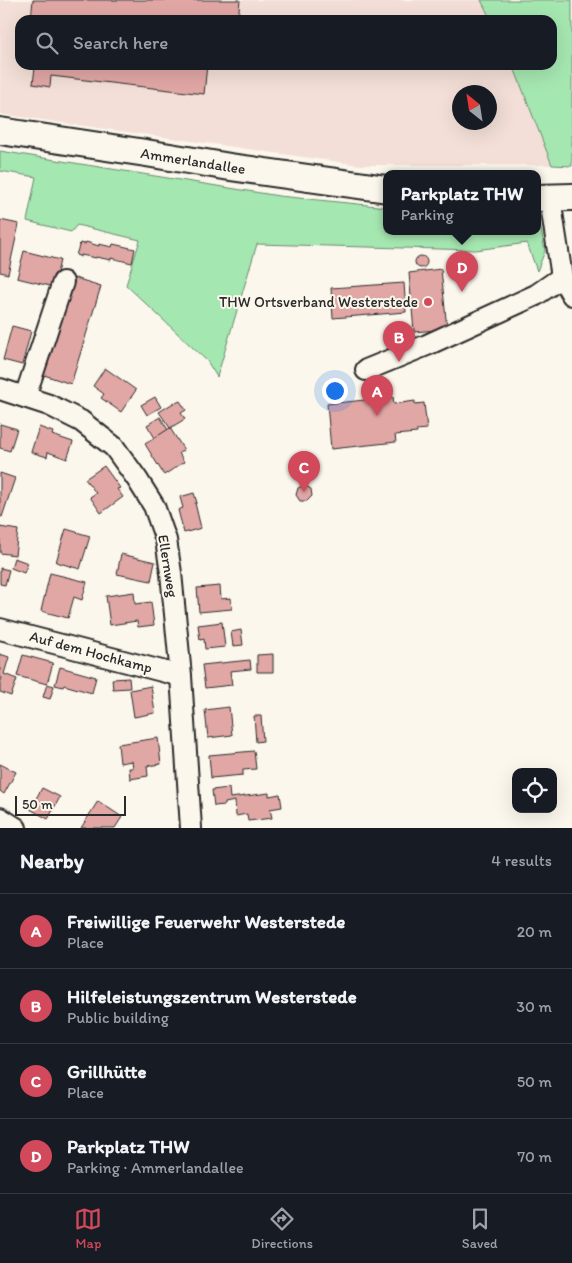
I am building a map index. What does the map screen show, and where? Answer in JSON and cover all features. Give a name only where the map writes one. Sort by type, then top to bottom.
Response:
[{"type":"main road","name":"Ammerlandallee","points":[[0,131],[383,188]]},
{"type":"street","points":[[554,198],[552,212],[562,277],[572,295]]},
{"type":"street","points":[[366,370],[428,345],[536,295],[562,277]]},
{"type":"street","points":[[25,397],[63,282]]},
{"type":"street","name":"Ellernweg","points":[[0,389],[49,405],[81,421],[114,447],[154,506],[166,540],[171,574],[181,676],[191,828]]},
{"type":"street","name":"Auf dem Hochkamp","points":[[0,629],[181,676]]},
{"type":"street","points":[[0,818],[16,828]]},
{"type":"shaded area","points":[[0,0],[481,0],[488,15],[15,15],[15,70],[515,70],[552,165],[360,165],[0,114]]},
{"type":"green space","points":[[481,0],[572,0],[572,166],[552,165],[515,70],[557,70],[557,15],[488,15]]},
{"type":"green space","points":[[0,151],[279,196],[383,207],[383,235],[541,235],[541,229],[545,251],[537,271],[527,243],[476,250],[257,244],[217,377],[207,361],[126,285],[140,240],[77,225],[71,232],[27,221],[36,177],[0,171]]},
{"type":"building","points":[[33,0],[240,0],[238,15],[31,15]]},
{"type":"building","points":[[35,70],[206,70],[204,94],[51,76],[50,87],[33,84]]},
{"type":"building","points":[[0,220],[19,224],[8,274],[0,272]]},
{"type":"building","points":[[86,242],[99,246],[99,244],[112,247],[113,244],[135,249],[132,263],[111,258],[111,260],[76,255],[80,243],[85,244]]},
{"type":"building","points":[[24,251],[60,260],[54,287],[17,278]]},
{"type":"building","points":[[419,256],[423,256],[427,262],[423,268],[419,268],[415,264],[415,260]]},
{"type":"building","name":"THW Ortsverband Westerstede","points":[[441,269],[447,329],[414,332],[409,273]]},
{"type":"building","points":[[75,278],[101,286],[71,384],[44,375]]},
{"type":"building","points":[[404,283],[406,312],[333,318],[331,288]]},
{"type":"building","points":[[12,326],[31,331],[22,365],[3,360]]},
{"type":"building","points":[[105,368],[136,390],[121,412],[101,398],[104,394],[93,386]]},
{"type":"building","points":[[155,397],[161,407],[147,415],[141,405]]},
{"type":"building","points":[[393,397],[394,404],[415,401],[415,404],[424,403],[427,429],[417,430],[417,433],[395,435],[396,442],[331,449],[327,404]]},
{"type":"building","points":[[180,401],[186,410],[181,413],[185,419],[170,428],[159,412]]},
{"type":"building","points":[[160,417],[168,430],[155,438],[147,425]]},
{"type":"building","points":[[0,424],[17,429],[10,451],[0,448]]},
{"type":"building","points":[[39,427],[53,432],[52,435],[73,442],[67,459],[48,452],[47,457],[31,452]]},
{"type":"building","points":[[170,428],[184,450],[179,453],[184,462],[164,475],[145,444]]},
{"type":"building","points":[[104,466],[120,488],[117,489],[123,497],[101,513],[90,497],[96,493],[85,479]]},
{"type":"building","points":[[0,473],[15,478],[2,517],[0,516]]},
{"type":"building","points":[[304,485],[311,489],[312,496],[307,501],[300,501],[296,495],[298,488]]},
{"type":"building","points":[[194,493],[201,528],[184,533],[178,510],[183,508],[180,497]]},
{"type":"building","points":[[0,527],[18,530],[15,555],[0,553]]},
{"type":"building","points":[[66,529],[90,536],[80,569],[56,562]]},
{"type":"building","points":[[121,554],[155,562],[151,581],[117,574]]},
{"type":"building","points":[[14,558],[28,563],[24,573],[11,568]]},
{"type":"building","points":[[0,568],[9,570],[5,585],[0,584]]},
{"type":"building","points":[[50,573],[87,582],[82,600],[74,597],[68,618],[41,611]]},
{"type":"building","points":[[220,586],[221,599],[231,598],[232,609],[199,612],[197,588]]},
{"type":"building","points":[[134,592],[135,604],[151,602],[154,625],[138,627],[137,621],[110,625],[106,596]]},
{"type":"building","points":[[222,622],[225,647],[205,649],[204,639],[200,640],[198,625]]},
{"type":"building","points":[[241,630],[243,645],[233,646],[231,632]]},
{"type":"building","points":[[0,654],[9,657],[4,674],[17,679],[11,696],[0,692],[2,678],[0,677]]},
{"type":"building","points":[[273,654],[273,672],[257,672],[257,655]]},
{"type":"building","points":[[23,655],[53,663],[47,684],[17,676]]},
{"type":"building","points":[[250,660],[251,669],[230,671],[232,685],[205,688],[202,665]]},
{"type":"building","points":[[60,667],[96,677],[92,693],[64,685],[63,687],[55,685]]},
{"type":"building","points":[[129,678],[130,688],[113,689],[112,679]]},
{"type":"building","points":[[47,684],[54,686],[50,699],[43,697]]},
{"type":"building","points":[[151,686],[155,713],[134,717],[130,690]]},
{"type":"building","points":[[229,707],[232,735],[208,738],[205,710]]},
{"type":"building","points":[[254,716],[261,716],[263,741],[256,742]]},
{"type":"building","points":[[158,738],[161,764],[147,766],[148,776],[130,779],[129,768],[133,768],[132,761],[120,763],[118,744]]},
{"type":"building","points":[[254,751],[256,769],[243,770],[243,775],[211,778],[209,755]]},
{"type":"building","points":[[0,764],[16,772],[4,794],[0,791]]},
{"type":"building","points":[[42,788],[60,797],[48,819],[30,809]]},
{"type":"building","points":[[229,788],[230,798],[269,793],[269,796],[280,794],[282,807],[270,809],[272,818],[248,821],[247,814],[236,816],[235,801],[225,803],[225,805],[214,806],[212,790]]},
{"type":"building","points":[[98,801],[122,817],[115,828],[81,828]]},
{"type":"place","name":"Parkplatz THW","points":[[462,292]]},
{"type":"place","name":"THW Ortsverband Westerstede","points":[[428,302]]},
{"type":"place","name":"Hilfeleistungszentrum Westerstede","points":[[399,362]]},
{"type":"place","name":"Freiwillige Feuerwehr Westerstede","points":[[377,416]]},
{"type":"place","name":"Grillhütte","points":[[304,492]]}]
